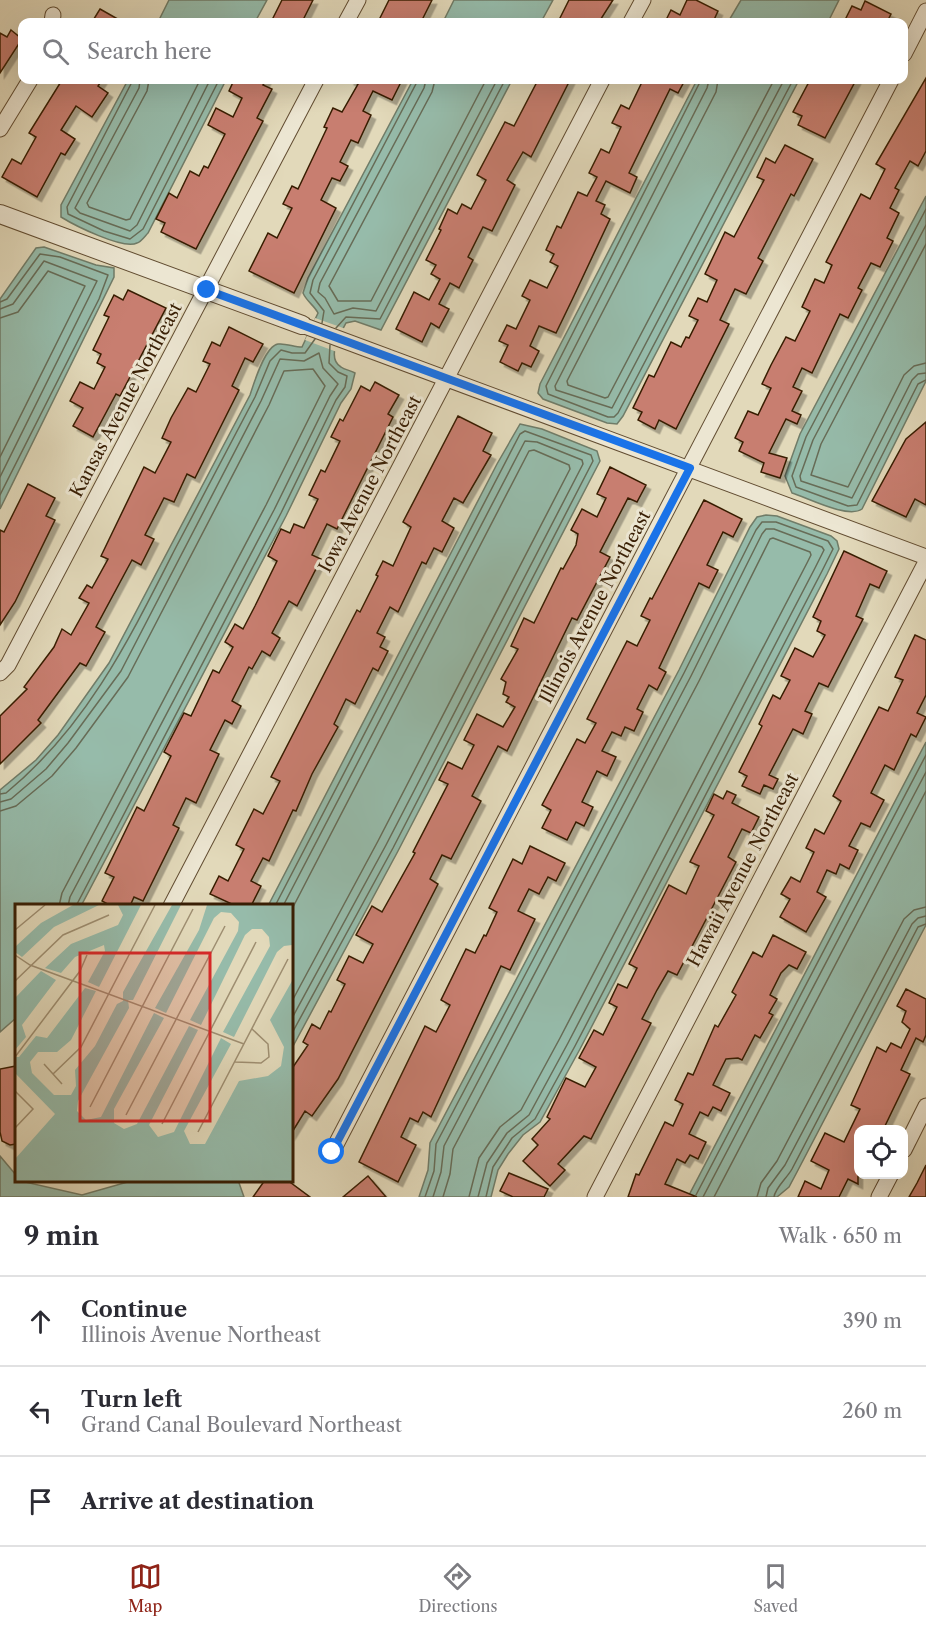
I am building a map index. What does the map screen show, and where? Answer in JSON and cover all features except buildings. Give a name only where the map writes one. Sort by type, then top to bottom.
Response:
[{"type":"street","points":[[348,18],[358,0]]},
{"type":"street","points":[[633,18],[643,0]]},
{"type":"street","points":[[908,45],[926,11]]},
{"type":"street","points":[[0,129],[28,84]]},
{"type":"street","name":"Kansas Avenue Northeast","points":[[0,673],[8,665],[314,84]]},
{"type":"street","name":"Iowa Avenue Northeast","points":[[172,904],[600,84]]},
{"type":"street","name":"Illinois Avenue Northeast","points":[[332,1152],[889,84]]},
{"type":"street","points":[[0,214],[926,557]]},
{"type":"street","name":"Hawaii Avenue Northeast","points":[[595,1197],[926,562]]},
{"type":"street","points":[[908,1140],[926,1106]]},
{"type":"street","points":[[879,1197],[888,1179]]},
{"type":"water","points":[[169,0],[267,0],[257,18],[160,18]]},
{"type":"water","points":[[454,0],[553,0],[543,18],[445,18]]},
{"type":"water","points":[[741,0],[839,0],[830,18],[730,18]]},
{"type":"water","points":[[126,84],[224,84],[148,233],[141,240],[130,244],[99,236],[61,217],[61,205]]},
{"type":"water","points":[[411,84],[510,84],[381,330],[355,321],[346,323],[343,328],[334,352],[337,363],[341,367],[355,373],[351,389],[341,403],[286,516],[82,904],[15,904],[15,1019],[0,1032],[0,790],[36,760],[58,735],[109,663],[250,395],[269,351],[278,344],[302,347],[318,313],[303,293],[308,278]]},
{"type":"water","points":[[695,84],[797,84],[617,424],[607,423],[543,399],[538,393],[540,384]]},
{"type":"water","points":[[926,196],[926,381],[862,509],[838,510],[792,493],[785,476],[800,434]]},
{"type":"water","points":[[44,247],[96,265],[114,268],[114,277],[0,509],[0,299],[36,248]]},
{"type":"water","points":[[520,424],[542,429],[597,451],[600,461],[398,851],[292,1048],[292,904],[269,904],[497,464]]},
{"type":"water","points":[[777,516],[831,536],[837,541],[839,549],[827,574],[580,1049],[540,1122],[523,1135],[498,1170],[491,1197],[419,1197],[428,1170],[430,1143],[679,670],[750,527],[757,517]]},
{"type":"water","points":[[926,742],[926,925],[797,1172],[789,1187],[777,1197],[688,1197]]},
{"type":"water","points":[[0,1156],[15,1174],[15,1182],[25,1182],[82,1195],[128,1182],[239,1182],[244,1197],[0,1197]]},
{"type":"pier","points":[[315,318],[346,329],[337,352],[305,340]]},
{"type":"route","points":[[207,290],[690,468],[332,1152]]}]
